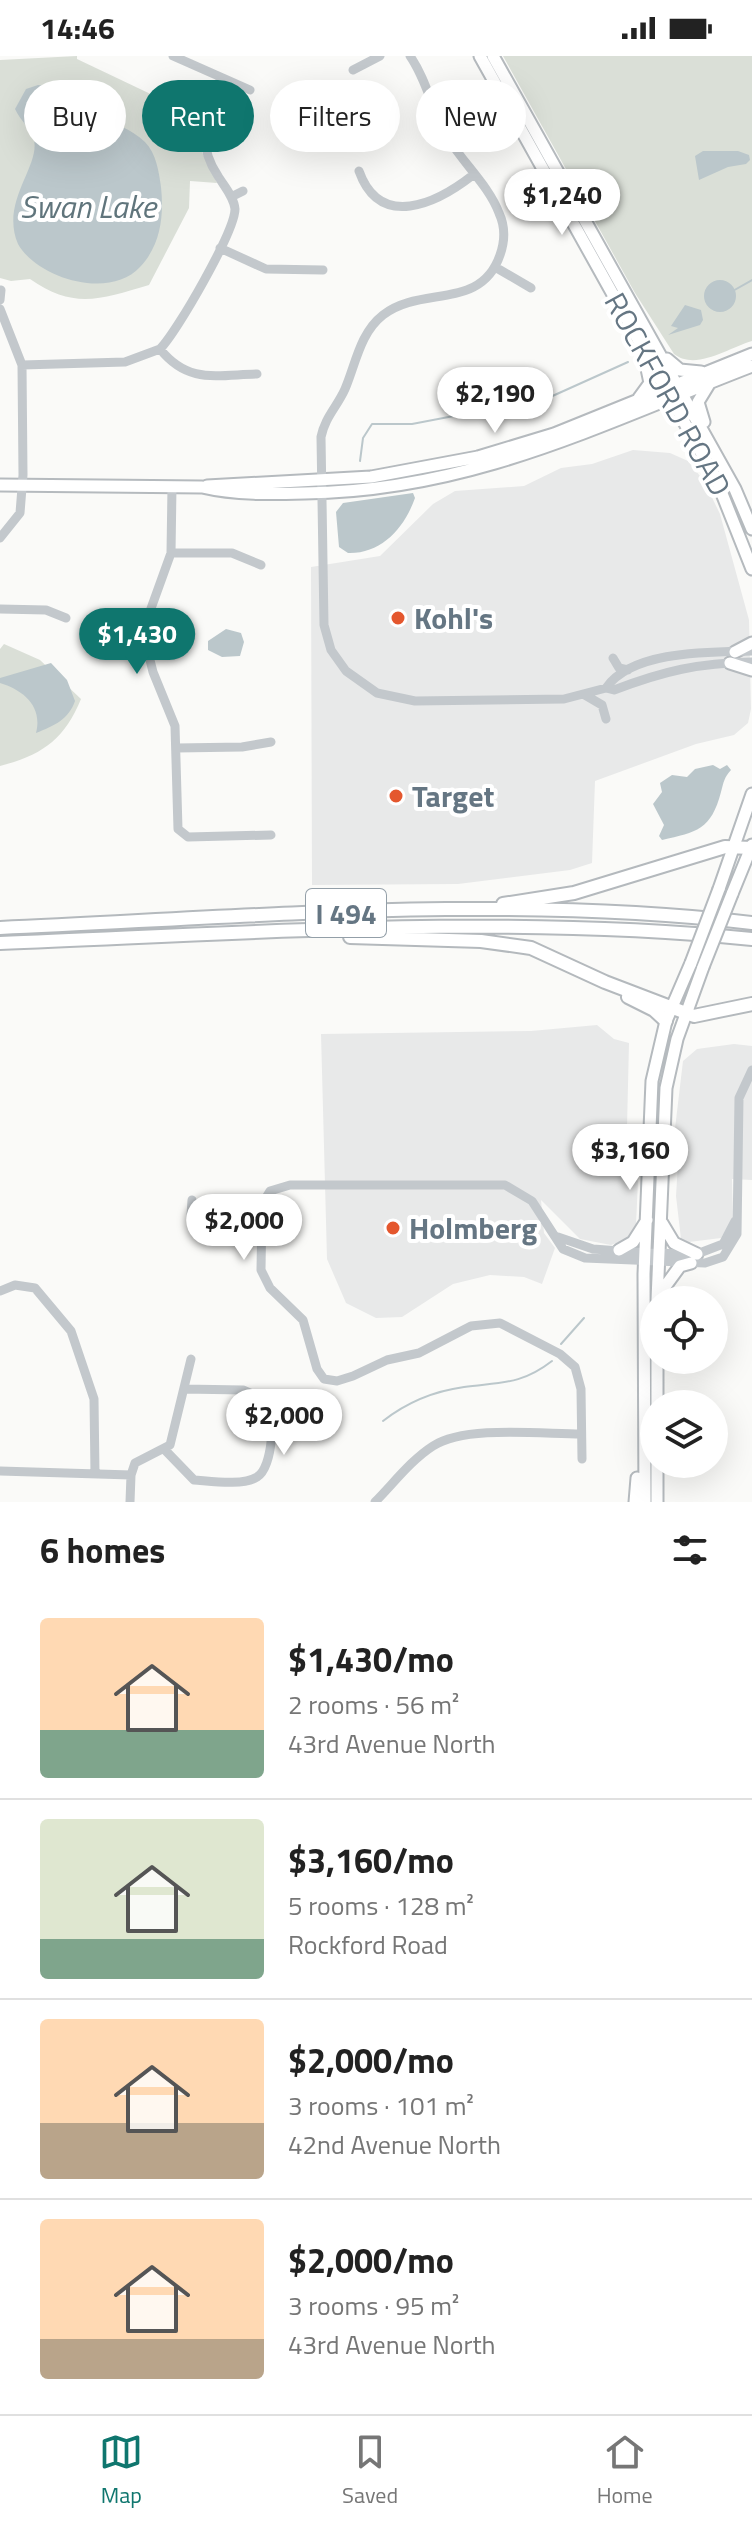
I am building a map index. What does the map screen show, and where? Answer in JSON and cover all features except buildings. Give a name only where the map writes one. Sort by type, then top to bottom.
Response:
[{"type":"highway","points":[[423,911],[548,899],[707,851],[736,846],[752,847]]},
{"type":"highway","name":"I 494","points":[[0,928],[423,911],[571,913],[752,923]]},
{"type":"highway","name":"I 494","points":[[0,943],[300,931],[534,927],[752,939]]},
{"type":"highway","points":[[300,931],[314,936],[449,939],[513,945],[545,953],[605,982],[654,1010],[666,1021]]},
{"type":"highway","points":[[605,982],[699,1015],[752,1004]]},
{"type":"main road","name":"ROCKFORD ROAD","points":[[480,56],[634,331],[718,459],[752,529]]},
{"type":"main road","name":"ROCKFORD ROAD","points":[[493,56],[659,352],[690,432],[726,499],[752,569]]},
{"type":"main road","points":[[634,331],[634,340],[651,378],[637,406]]},
{"type":"main road","points":[[659,352],[680,370],[708,377],[752,366]]},
{"type":"main road","points":[[0,485],[202,487],[223,492],[401,485],[467,473],[544,450],[708,377],[752,354]]},
{"type":"main road","points":[[708,377],[700,393],[698,407],[718,449],[718,459]]},
{"type":"main road","points":[[637,406],[667,412],[690,432]]},
{"type":"main road","points":[[752,643],[732,657],[752,670]]},
{"type":"main road","points":[[665,1286],[680,1266],[694,1258],[674,1243],[654,1219],[652,1081],[666,1021],[736,846],[752,794]]},
{"type":"main road","points":[[645,1390],[654,1219],[666,1088],[703,967],[752,847]]},
{"type":"main road","points":[[619,1250],[633,1242],[654,1219]]},
{"type":"main road","points":[[652,1258],[655,1286]]},
{"type":"main road","points":[[635,1502],[640,1436]]},
{"type":"main road","points":[[644,1478],[645,1502]]},
{"type":"main road","points":[[657,1478],[657,1502]]},
{"type":"main road","points":[[657,1489],[666,1502]]},
{"type":"street","points":[[173,56],[226,80]]},
{"type":"street","points":[[353,70],[380,56]]},
{"type":"street","points":[[410,56],[427,85],[441,126],[493,201],[503,223],[503,247],[495,267],[476,288],[453,296],[402,304],[373,325],[361,345],[343,393],[323,427],[324,625],[331,650],[346,671],[377,693],[401,699],[564,699],[606,688],[614,690],[657,673],[752,651]]},
{"type":"street","points":[[22,365],[125,362],[160,349],[172,336],[220,248],[234,214],[231,197],[204,146],[205,121],[221,78]]},
{"type":"street","points":[[359,171],[364,186],[392,207],[423,203],[473,175]]},
{"type":"street","points":[[231,197],[243,191]]},
{"type":"street","points":[[220,248],[266,269],[323,270]]},
{"type":"street","points":[[495,267],[531,288]]},
{"type":"street","points":[[0,300],[1,290]]},
{"type":"street","points":[[0,309],[22,365],[23,485],[20,513],[0,538]]},
{"type":"street","points":[[160,349],[176,367],[190,374],[257,374]]},
{"type":"street","points":[[172,487],[171,553],[149,614],[146,644],[153,672],[172,712],[177,748],[178,829],[188,837],[271,835]]},
{"type":"street","points":[[171,553],[232,553],[261,565]]},
{"type":"street","points":[[0,609],[46,610],[66,618]]},
{"type":"street","points":[[606,688],[613,678],[681,654],[732,657],[752,662]]},
{"type":"street","points":[[613,658],[619,668],[632,670]]},
{"type":"street","points":[[585,695],[602,705],[606,719]]},
{"type":"street","points":[[177,748],[242,747],[271,742]]},
{"type":"street","points":[[582,1459],[578,1374],[568,1360],[500,1323],[481,1323],[419,1353],[330,1381],[319,1375],[303,1320],[265,1280],[260,1231],[262,1204],[270,1191],[285,1185],[505,1185],[532,1201],[563,1249],[585,1258],[694,1258],[714,1261],[728,1252],[737,1234],[739,1098],[752,1070]]},
{"type":"street","points":[[192,1200],[191,1215],[206,1226],[223,1231],[260,1231]]},
{"type":"street","points":[[558,1237],[593,1249],[619,1250],[652,1258]]},
{"type":"street","points":[[0,1291],[15,1285],[35,1288],[71,1331],[96,1408],[95,1474]]},
{"type":"street","points":[[130,1502],[131,1475],[140,1458],[165,1450],[173,1438],[191,1359]]},
{"type":"street","points":[[165,1450],[194,1480],[249,1480],[259,1477],[265,1468],[274,1421],[266,1400],[243,1390],[184,1389]]},
{"type":"street","points":[[375,1502],[421,1455],[443,1440],[455,1437],[581,1434]]},
{"type":"street","points":[[0,1471],[131,1475]]},
{"type":"shaded area","points":[[77,56],[77,59],[121,80],[24,80],[24,152],[126,152],[126,82],[142,90],[142,152],[202,152],[217,183],[190,181],[189,208],[149,285],[88,299],[60,295],[30,279],[11,281],[0,278],[0,60]]},
{"type":"shaded area","points":[[503,56],[752,56],[752,341],[702,359],[683,359],[674,354],[635,293],[526,97],[526,80],[516,80]]},
{"type":"shaded area","points":[[633,450],[670,453],[688,461],[704,481],[720,514],[749,620],[751,709],[748,723],[734,735],[696,744],[595,781],[592,863],[570,870],[458,884],[312,885],[311,567],[380,556],[433,504],[455,491],[524,486],[561,468],[592,464]]},
{"type":"shaded area","points":[[4,644],[40,660],[81,699],[67,725],[50,744],[28,757],[0,766],[0,649]]},
{"type":"shaded area","points":[[597,1025],[614,1039],[629,1043],[626,1169],[638,1181],[636,1225],[627,1239],[611,1245],[580,1239],[541,1200],[544,1233],[555,1248],[542,1284],[524,1277],[490,1275],[453,1284],[402,1317],[376,1318],[346,1303],[327,1259],[321,1034],[531,1031]]},
{"type":"shaded area","points":[[734,1044],[752,1046],[752,1180],[732,1179],[733,1218],[721,1238],[689,1242],[681,1239],[674,1137],[683,1061],[697,1049]]},
{"type":"water","name":"Swan Lake","points":[[24,93],[24,122],[15,109]]},
{"type":"water","name":"Swan Lake","points":[[126,129],[140,137],[142,152],[152,152],[158,169],[162,208],[157,239],[140,267],[127,277],[93,283],[57,275],[28,256],[18,244],[14,214],[34,152],[126,152]]},
{"type":"water","points":[[703,151],[738,151],[749,155],[750,160],[699,180],[695,156]]},
{"type":"water","points":[[720,280],[731,285],[736,296],[731,307],[720,312],[709,307],[704,296],[709,285]]},
{"type":"water","points":[[685,305],[701,310],[703,320],[700,325],[668,335],[678,328],[671,326]]},
{"type":"water","points":[[413,493],[415,498],[405,520],[390,538],[360,552],[348,553],[339,547],[336,512],[343,503]]},
{"type":"water","points":[[226,629],[241,633],[244,642],[240,656],[222,657],[208,650],[208,641]]},
{"type":"water","points":[[51,663],[67,680],[75,701],[60,721],[36,733],[34,707],[16,690],[0,683],[0,678]]},
{"type":"water","points":[[713,765],[720,769],[727,765],[731,770],[707,822],[693,831],[662,840],[659,836],[664,825],[653,804],[662,792],[660,783],[672,775],[687,777],[695,769]]},
{"type":"waterway","points":[[731,292],[752,280]]},
{"type":"waterway","points":[[360,461],[363,438],[372,424],[412,424],[548,398],[628,362]]},
{"type":"waterway","points":[[561,1344],[584,1318]]},
{"type":"waterway","points":[[383,1421],[411,1403],[432,1395],[520,1378],[552,1361]]},
{"type":"place","name":"Kohl's","points":[[398,618]]},
{"type":"place","name":"Target","points":[[396,796]]},
{"type":"place","name":"Holmberg","points":[[393,1228]]}]
